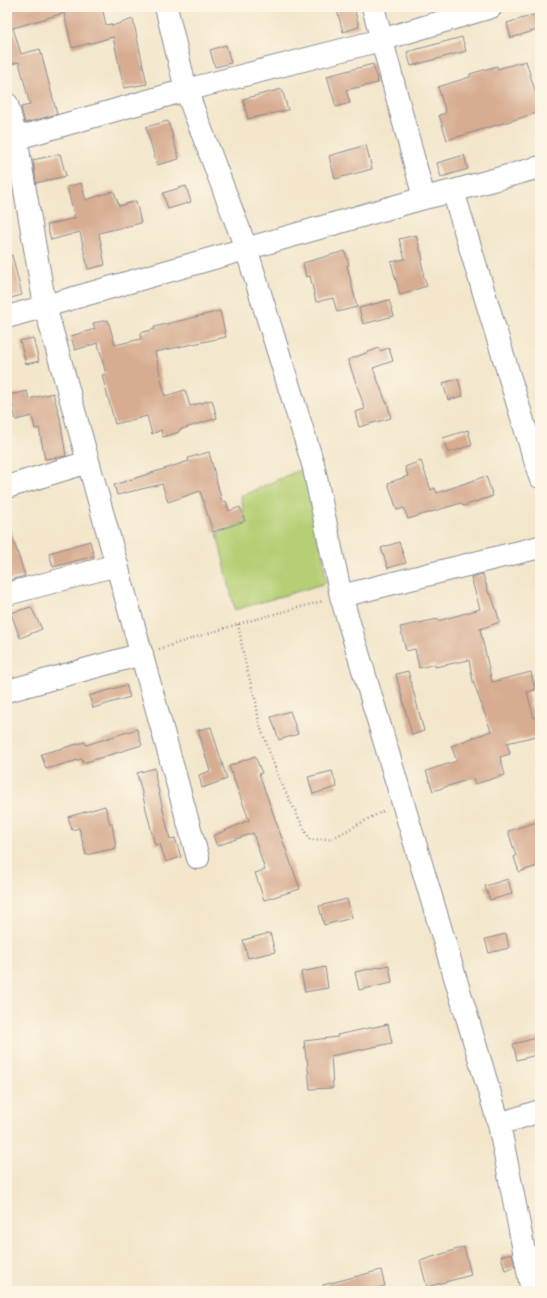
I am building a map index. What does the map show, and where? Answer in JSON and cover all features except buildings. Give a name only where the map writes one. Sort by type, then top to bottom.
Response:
[{"type":"street","points":[[166,7],[186,90],[246,248],[313,464],[341,596],[499,1124],[532,1291]]},
{"type":"street","points":[[373,7],[424,198]]},
{"type":"street","points":[[12,139],[186,90],[382,40],[491,7]]},
{"type":"street","points":[[7,104],[12,139],[44,306],[198,858]]},
{"type":"street","points":[[7,317],[424,198],[540,168]]},
{"type":"street","points":[[453,191],[540,477]]},
{"type":"street","points":[[7,486],[88,462]]},
{"type":"street","points":[[341,596],[540,547]]},
{"type":"street","points":[[7,594],[117,565]]},
{"type":"street","points":[[7,692],[142,654]]},
{"type":"street","points":[[499,1124],[540,1111]]},
{"type":"path","points":[[142,654],[238,624],[341,596]]},
{"type":"path","points":[[238,624],[245,662],[256,702],[259,723],[280,780],[310,840],[333,838],[402,801]]},
{"type":"green space","points":[[313,464],[326,583],[235,610],[217,533],[245,521],[241,496]]}]
